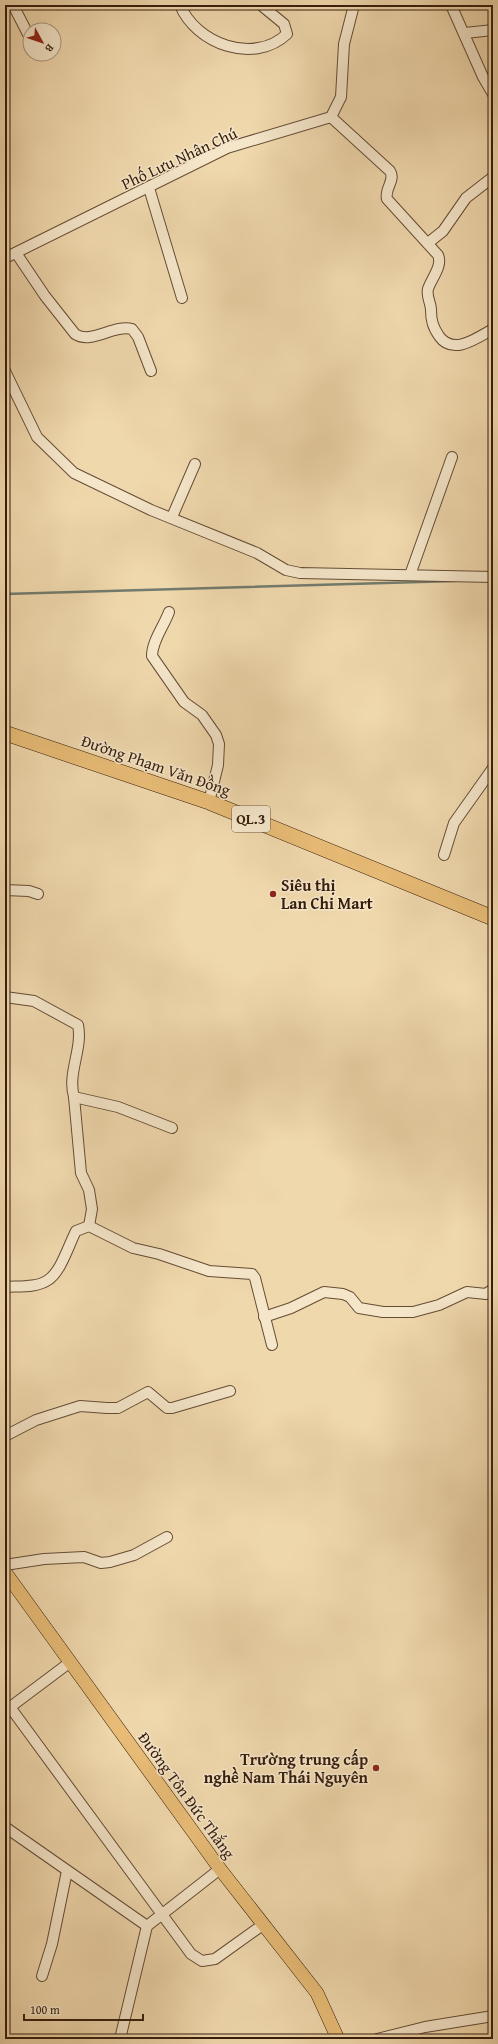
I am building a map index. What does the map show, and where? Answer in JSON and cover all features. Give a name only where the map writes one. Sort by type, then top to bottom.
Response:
[{"type":"highway","name":"Đường Phạm Văn Đồng","points":[[5,733],[210,802],[493,918]]},
{"type":"main road","name":"Đường Tôn Đức Thắng","points":[[5,1572],[69,1663],[220,1869],[316,1993],[338,2039]]},
{"type":"street","points":[[13,5],[22,22]]},
{"type":"street","points":[[180,5],[185,16],[203,32],[225,47],[250,50],[278,42],[286,34],[284,24],[261,5]]},
{"type":"street","points":[[354,5],[344,44],[341,96],[331,117],[390,171],[392,178],[386,192],[387,199],[428,243],[439,259],[428,294],[431,307],[431,322],[443,341],[452,345],[465,344],[493,329]]},
{"type":"street","points":[[451,5],[465,32],[483,77],[493,94]]},
{"type":"street","points":[[465,32],[493,30]]},
{"type":"street","name":"Phố Lưu Nhân Chú","points":[[5,258],[149,188],[227,148],[331,117]]},
{"type":"street","points":[[428,243],[443,231],[466,198],[493,177]]},
{"type":"street","points":[[149,188],[182,298]]},
{"type":"street","points":[[16,253],[45,296],[75,334],[80,337],[87,337],[125,327],[132,328],[138,337],[151,371]]},
{"type":"street","points":[[5,371],[37,437],[74,473],[151,510],[172,517],[257,553],[293,572],[493,577]]},
{"type":"street","points":[[410,574],[452,457]]},
{"type":"street","points":[[172,517],[195,464]]},
{"type":"street","points":[[169,612],[162,629],[155,640],[152,656],[184,702],[202,715],[216,735],[219,744],[218,765],[210,802]]},
{"type":"street","points":[[444,855],[454,823],[493,768]]},
{"type":"street","points":[[5,890],[29,891],[38,894]]},
{"type":"street","points":[[5,998],[34,1001],[78,1025],[80,1034],[71,1086],[74,1097],[82,1173],[88,1190],[92,1209],[89,1226]]},
{"type":"street","points":[[74,1097],[118,1107],[172,1128]]},
{"type":"street","points":[[5,1287],[34,1284],[49,1280],[59,1267],[76,1231],[89,1226],[133,1248],[159,1254],[209,1271],[252,1274],[255,1278],[272,1345]]},
{"type":"street","points":[[264,1317],[291,1308],[324,1292],[343,1294],[350,1297],[359,1308],[383,1312],[413,1312],[439,1305],[467,1292],[486,1294],[493,1289]]},
{"type":"street","points":[[5,1436],[36,1420],[80,1406],[118,1408],[148,1392],[167,1408],[172,1408],[230,1392]]},
{"type":"street","points":[[5,1565],[44,1558],[84,1557],[102,1563],[134,1555],[167,1537]]},
{"type":"street","points":[[69,1663],[8,1709],[161,1915],[191,1954],[202,1961],[215,1959],[264,1924]]},
{"type":"street","points":[[5,1827],[147,1926]]},
{"type":"street","points":[[120,2039],[147,1926],[220,1869]]},
{"type":"street","points":[[42,1976],[52,1944],[67,1871]]},
{"type":"street","points":[[377,2039],[431,2026],[493,2016]]},
{"type":"waterway","points":[[5,594],[455,581]]},
{"type":"place","name":"Siêu thị Lan Chi Mart","points":[[273,894]]},
{"type":"place","name":"Trường trung cấp nghề Nam Thái Nguyên","points":[[376,1768]]}]
